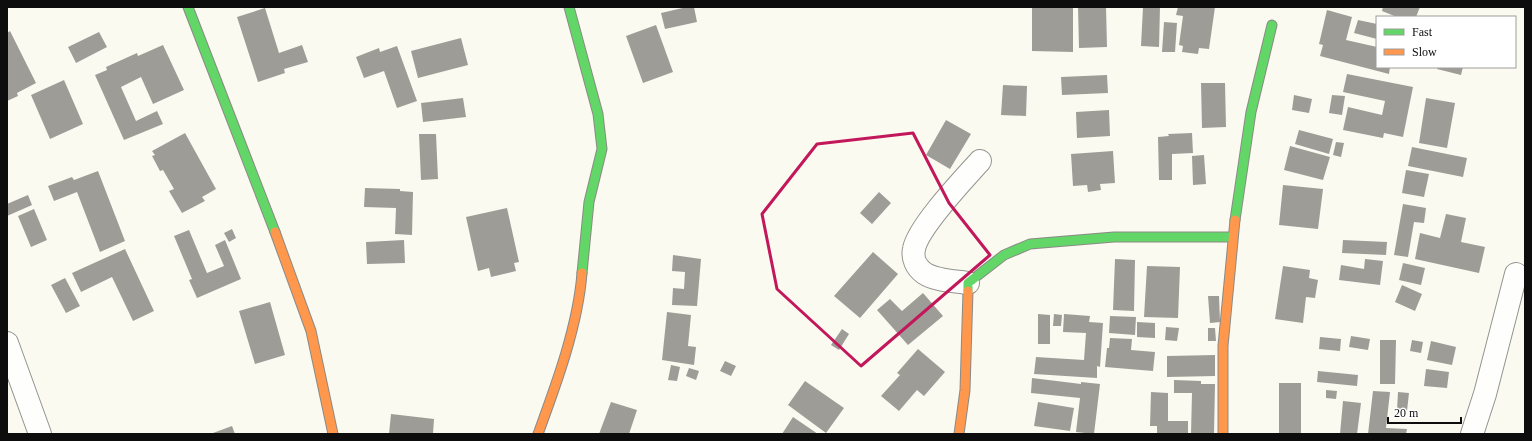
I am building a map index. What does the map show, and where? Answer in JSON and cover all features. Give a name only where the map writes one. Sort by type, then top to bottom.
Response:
[{"type":"street","points":[[188,7],[296,286],[311,331],[333,434]]},
{"type":"street","points":[[538,434],[559,377],[581,290],[589,202],[602,150],[598,114],[569,7]]},
{"type":"street","points":[[1223,434],[1222,409],[1224,329],[1232,237],[1253,98],[1262,58],[1272,25]]},
{"type":"street","points":[[968,284],[938,278],[924,273],[918,267],[914,257],[914,248],[920,235],[933,216],[980,161]]},
{"type":"street","points":[[959,434],[965,390],[968,284],[982,271],[1004,255],[1030,244],[1114,237],[1232,237]]},
{"type":"street","points":[[1472,434],[1485,394],[1516,274]]},
{"type":"street","points":[[7,343],[40,434]]},
{"type":"highlighted area","points":[[913,133],[949,203],[990,255],[861,366],[777,289],[762,214],[817,144]]},
{"type":"building","points":[[687,7],[694,7],[697,22],[665,29],[661,13]]},
{"type":"building","points":[[1032,7],[1073,7],[1073,52],[1032,51]]},
{"type":"building","points":[[1078,7],[1106,7],[1107,47],[1079,48]]},
{"type":"building","points":[[1143,7],[1160,7],[1159,47],[1141,46]]},
{"type":"building","points":[[1178,7],[1215,7],[1209,49],[1199,48],[1198,54],[1182,52],[1183,46],[1179,45],[1183,16],[1176,15]]},
{"type":"building","points":[[1383,7],[1420,7],[1416,16],[1394,16],[1382,11]]},
{"type":"building","points":[[265,8],[279,53],[302,45],[308,62],[284,69],[285,73],[258,82],[237,17]]},
{"type":"building","points":[[1327,10],[1352,17],[1346,40],[1376,47],[1376,68],[1390,68],[1389,74],[1320,56],[1323,45],[1319,44]]},
{"type":"building","points":[[1358,20],[1376,24],[1376,39],[1354,33]]},
{"type":"building","points":[[1164,22],[1177,23],[1175,52],[1162,52]]},
{"type":"building","points":[[656,25],[673,72],[643,83],[626,36]]},
{"type":"building","points":[[10,31],[36,83],[17,93],[18,96],[7,101],[7,33]]},
{"type":"building","points":[[99,32],[107,47],[76,63],[68,47]]},
{"type":"building","points":[[461,38],[468,65],[418,78],[411,51]]},
{"type":"building","points":[[163,45],[184,90],[153,104],[141,77],[121,87],[136,121],[157,111],[163,124],[124,140],[95,75],[107,70],[106,67],[137,53],[138,56]]},
{"type":"building","points":[[397,46],[417,101],[397,108],[384,71],[364,78],[356,57],[379,48],[380,52]]},
{"type":"building","points":[[1437,68],[1463,68],[1461,75]]},
{"type":"building","points":[[1347,74],[1413,87],[1403,137],[1384,133],[1383,138],[1343,130],[1348,107],[1382,115],[1385,101],[1343,92]]},
{"type":"building","points":[[1107,75],[1108,93],[1062,95],[1061,77]]},
{"type":"building","points":[[64,80],[83,124],[50,139],[31,95]]},
{"type":"building","points":[[1201,83],[1225,83],[1226,127],[1202,128]]},
{"type":"building","points":[[1003,85],[1027,86],[1026,116],[1001,115]]},
{"type":"building","points":[[1294,95],[1312,99],[1309,113],[1292,110]]},
{"type":"building","points":[[1332,95],[1345,96],[1342,115],[1329,113]]},
{"type":"building","points":[[463,98],[466,117],[423,122],[421,103]]},
{"type":"building","points":[[1426,98],[1455,103],[1447,148],[1419,143]]},
{"type":"building","points":[[1109,110],[1110,136],[1077,138],[1076,112]]},
{"type":"building","points":[[946,120],[971,134],[950,169],[926,155]]},
{"type":"building","points":[[1299,130],[1333,139],[1329,154],[1295,144]]},
{"type":"building","points":[[185,133],[216,189],[202,197],[205,201],[182,213],[169,191],[174,189],[163,170],[160,171],[152,156],[155,155],[152,151]]},
{"type":"building","points":[[1192,133],[1193,153],[1172,154],[1172,180],[1159,180],[1158,137],[1169,136],[1168,134]]},
{"type":"building","points":[[419,134],[436,134],[438,179],[421,180]]},
{"type":"building","points":[[1336,142],[1344,143],[1341,157],[1333,155]]},
{"type":"building","points":[[1290,146],[1330,157],[1323,180],[1284,170]]},
{"type":"building","points":[[1412,147],[1467,158],[1463,177],[1408,166]]},
{"type":"building","points":[[1113,151],[1115,183],[1100,184],[1101,190],[1088,192],[1087,185],[1073,186],[1071,154]]},
{"type":"building","points":[[1204,155],[1206,184],[1193,185],[1192,156]]},
{"type":"building","points":[[1406,170],[1429,174],[1424,197],[1402,193]]},
{"type":"building","points":[[98,171],[125,241],[100,252],[77,192],[54,201],[48,186],[72,177],[74,180]]},
{"type":"building","points":[[1283,185],[1323,189],[1318,229],[1279,225]]},
{"type":"building","points":[[365,188],[400,189],[400,191],[413,192],[412,235],[395,234],[396,208],[364,207]]},
{"type":"building","points":[[879,192],[891,203],[872,224],[860,213]]},
{"type":"building","points":[[28,195],[32,205],[7,216],[7,204]]},
{"type":"building","points":[[1403,204],[1426,208],[1424,223],[1414,222],[1408,257],[1394,255]]},
{"type":"building","points":[[507,208],[519,262],[514,263],[516,271],[491,277],[489,268],[478,271],[466,217]]},
{"type":"building","points":[[34,209],[47,240],[31,247],[18,216]]},
{"type":"building","points":[[1446,214],[1466,218],[1461,242],[1485,247],[1479,273],[1415,259],[1420,233],[1440,238]]},
{"type":"building","points":[[232,229],[236,238],[229,242],[224,233]]},
{"type":"building","points":[[189,230],[207,273],[224,266],[215,245],[225,240],[241,279],[197,298],[189,280],[192,279],[174,236]]},
{"type":"building","points":[[404,240],[405,263],[367,264],[366,242]]},
{"type":"building","points":[[1343,240],[1387,242],[1386,255],[1342,253]]},
{"type":"building","points":[[125,249],[154,311],[133,321],[112,277],[81,292],[72,273]]},
{"type":"building","points":[[873,252],[898,274],[860,318],[834,296]]},
{"type":"building","points":[[673,255],[701,259],[697,306],[672,305],[673,288],[684,289],[685,272],[672,271]]},
{"type":"building","points":[[1115,259],[1135,260],[1134,311],[1113,310]]},
{"type":"building","points":[[1365,259],[1383,261],[1380,285],[1339,280],[1341,265],[1364,269]]},
{"type":"building","points":[[1403,263],[1425,268],[1421,285],[1399,280]]},
{"type":"building","points":[[1147,266],[1180,267],[1178,318],[1144,317]]},
{"type":"building","points":[[1283,266],[1310,270],[1309,278],[1318,280],[1315,298],[1306,297],[1303,323],[1275,319]]},
{"type":"building","points":[[65,278],[80,306],[66,313],[51,285]]},
{"type":"building","points":[[1402,285],[1422,294],[1415,311],[1395,302]]},
{"type":"building","points":[[923,293],[943,316],[908,345],[877,310],[890,299],[902,311]]},
{"type":"building","points":[[1208,296],[1219,296],[1220,322],[1210,323]]},
{"type":"building","points":[[270,302],[285,355],[255,364],[239,311]]},
{"type":"building","points":[[667,312],[691,315],[688,346],[696,347],[694,365],[662,360]]},
{"type":"building","points":[[1038,314],[1050,315],[1050,344],[1038,344]]},
{"type":"building","points":[[1054,314],[1062,315],[1061,326],[1053,326]]},
{"type":"building","points":[[1064,314],[1090,316],[1089,322],[1103,323],[1100,367],[1097,366],[1097,378],[1034,374],[1036,357],[1084,360],[1086,333],[1063,332]]},
{"type":"building","points":[[1110,316],[1136,317],[1135,335],[1109,333]]},
{"type":"building","points":[[1137,322],[1155,323],[1155,338],[1137,337]]},
{"type":"building","points":[[1166,327],[1179,328],[1177,341],[1165,340]]},
{"type":"building","points":[[1208,328],[1215,328],[1216,341],[1208,341]]},
{"type":"building","points":[[842,329],[849,334],[839,350],[831,345]]},
{"type":"building","points":[[1351,336],[1370,339],[1368,350],[1349,347]]},
{"type":"building","points":[[1320,337],[1341,339],[1340,351],[1319,349]]},
{"type":"building","points":[[1110,338],[1132,339],[1131,350],[1155,352],[1153,371],[1105,367],[1107,348],[1109,348]]},
{"type":"building","points":[[1380,340],[1396,340],[1395,384],[1380,384]]},
{"type":"building","points":[[1412,340],[1423,342],[1421,353],[1410,351]]},
{"type":"building","points":[[1431,341],[1456,347],[1452,365],[1427,360]]},
{"type":"building","points":[[918,349],[945,372],[924,396],[917,390],[899,411],[881,396],[900,375],[897,373]]},
{"type":"building","points":[[1215,355],[1215,376],[1167,377],[1167,356]]},
{"type":"building","points":[[725,361],[736,366],[731,376],[720,371]]},
{"type":"building","points":[[671,365],[680,367],[677,381],[668,380]]},
{"type":"building","points":[[689,368],[699,371],[696,380],[686,376]]},
{"type":"building","points":[[1426,369],[1449,372],[1447,388],[1424,386]]},
{"type":"building","points":[[1318,371],[1358,375],[1357,386],[1317,382]]},
{"type":"building","points":[[1032,378],[1081,384],[1081,382],[1100,384],[1094,434],[1076,432],[1080,398],[1031,393]]},
{"type":"building","points":[[1174,380],[1201,381],[1201,384],[1215,384],[1214,434],[1191,434],[1192,393],[1174,393]]},
{"type":"building","points":[[805,381],[844,408],[826,433],[788,405]]},
{"type":"building","points":[[1279,383],[1301,383],[1301,434],[1279,434]]},
{"type":"building","points":[[1326,390],[1337,391],[1336,399],[1326,398]]},
{"type":"building","points":[[1373,391],[1390,392],[1386,428],[1407,429],[1406,434],[1368,434]]},
{"type":"building","points":[[1151,392],[1168,393],[1168,421],[1188,421],[1188,434],[1157,434],[1157,426],[1150,426]]},
{"type":"building","points":[[1398,392],[1409,393],[1407,411],[1397,410]]},
{"type":"building","points":[[1343,401],[1361,403],[1357,434],[1340,434]]},
{"type":"building","points":[[611,402],[637,410],[629,434],[599,434]]},
{"type":"building","points":[[1038,402],[1074,408],[1070,431],[1034,426]]},
{"type":"building","points":[[391,414],[434,419],[433,434],[389,434]]},
{"type":"building","points":[[793,417],[818,434],[782,434]]},
{"type":"building","points":[[232,426],[235,434],[213,434],[213,433]]},
{"type":"traffic: fast","points":[[188,7],[275,232]]},
{"type":"traffic: fast","points":[[569,7],[598,114],[602,149],[589,202],[582,273]]},
{"type":"traffic: fast","points":[[1235,220],[1251,112],[1272,25]]},
{"type":"traffic: fast","points":[[968,291],[968,283],[1004,255],[1030,244],[1114,237],[1232,237]]},
{"type":"traffic: slow","points":[[1223,434],[1223,346],[1235,220]]},
{"type":"traffic: slow","points":[[275,232],[311,331],[333,434]]},
{"type":"traffic: slow","points":[[538,434],[559,376],[571,334],[580,293],[582,273]]},
{"type":"traffic: slow","points":[[959,434],[965,390],[968,291]]}]
